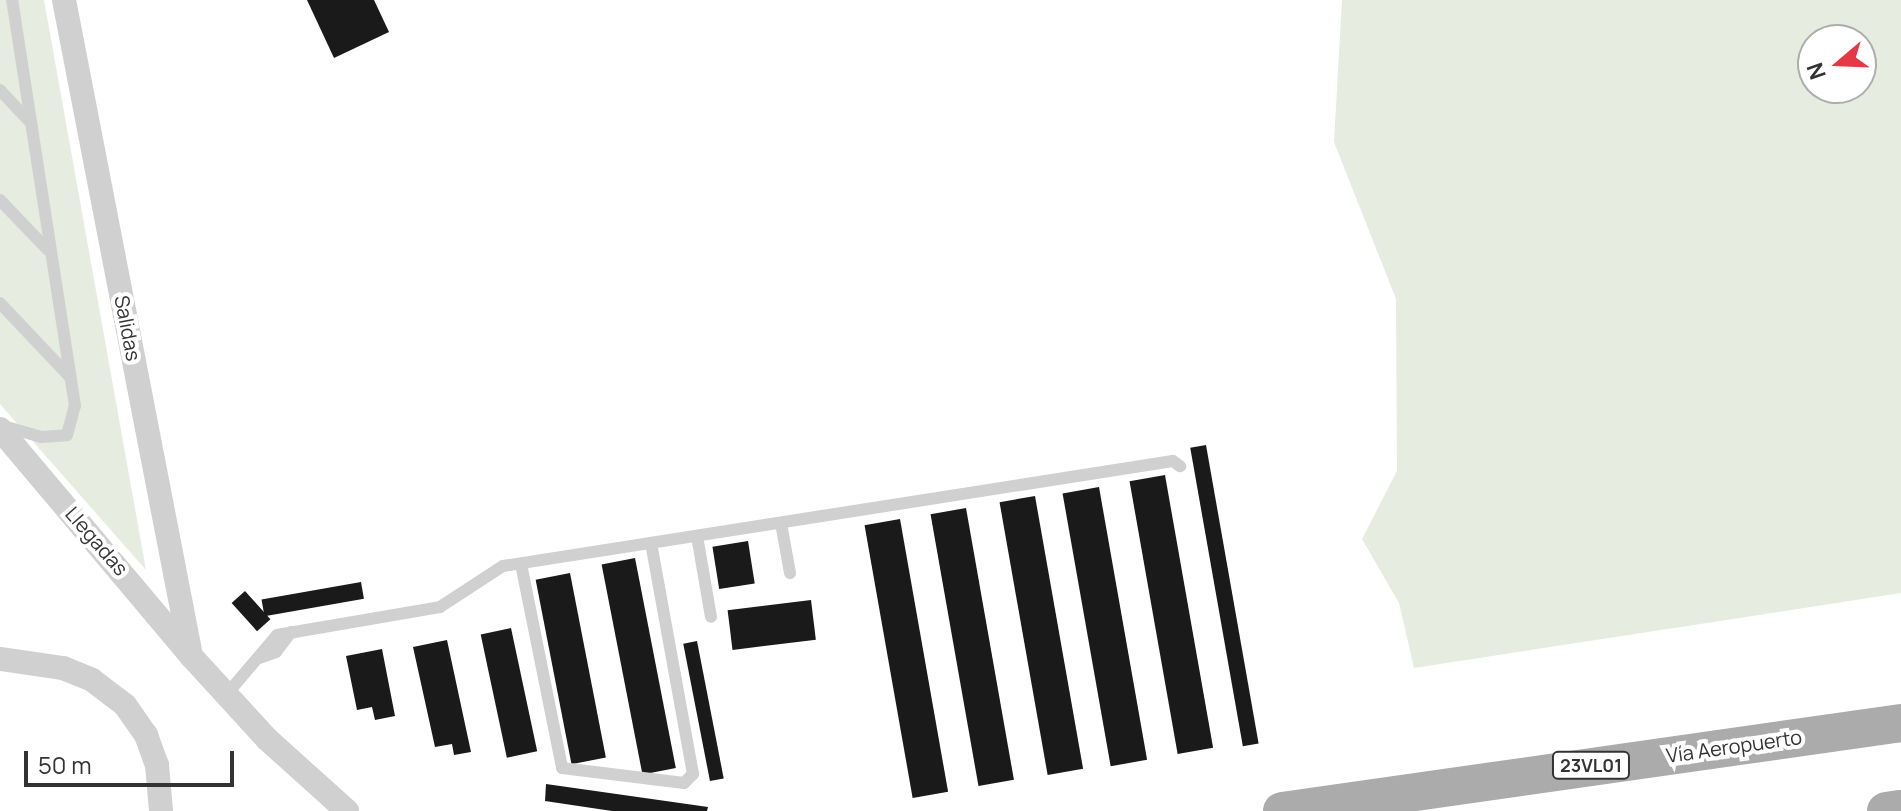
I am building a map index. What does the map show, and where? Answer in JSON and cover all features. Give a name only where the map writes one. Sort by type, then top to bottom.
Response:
[{"type":"main road","name":"Vía Aeropuerto","points":[[1282,811],[1901,723]]},
{"type":"main road","points":[[1886,811],[1901,809]]},
{"type":"street","name":"Salidas","points":[[64,0],[191,656]]},
{"type":"street","name":"Llegadas","points":[[0,427],[191,656],[275,747],[347,811]]},
{"type":"street","points":[[0,659],[63,668],[92,680],[125,705],[146,735],[157,765],[161,811]]},
{"type":"lane","points":[[0,427],[41,437],[67,435],[75,406],[27,119],[12,0]]},
{"type":"lane","points":[[0,90],[27,119]]},
{"type":"lane","points":[[0,200],[48,251]]},
{"type":"lane","points":[[0,303],[70,377]]},
{"type":"lane","points":[[227,694],[259,658],[276,652],[291,632],[440,607],[490,573],[521,564],[1173,461],[1180,466]]},
{"type":"lane","points":[[781,523],[790,573]]},
{"type":"lane","points":[[697,536],[711,617]]},
{"type":"lane","points":[[521,564],[562,768],[684,783],[693,774],[651,543]]},
{"type":"shaded area","points":[[0,0],[44,0],[146,570],[0,404]]},
{"type":"shaded area","points":[[1342,0],[1901,0],[1901,593],[1414,668],[1399,603],[1362,539],[1397,471],[1396,299],[1334,142]]},
{"type":"building","points":[[307,0],[374,0],[389,32],[334,58]]},
{"type":"building","points":[[1206,445],[1259,743],[1243,746],[1190,448]]},
{"type":"building","points":[[1165,475],[1213,748],[1178,754],[1130,481]]},
{"type":"building","points":[[1099,487],[1147,760],[1111,766],[1063,493]]},
{"type":"building","points":[[1035,496],[1083,769],[1048,775],[1000,502]]},
{"type":"building","points":[[966,508],[1014,780],[978,786],[931,514]]},
{"type":"building","points":[[900,519],[948,792],[913,798],[865,525]]},
{"type":"building","points":[[748,541],[755,583],[719,589],[712,547]]},
{"type":"building","points":[[635,558],[676,768],[642,775],[602,564]]},
{"type":"building","points":[[570,573],[606,758],[572,764],[536,580]]},
{"type":"building","points":[[361,582],[364,599],[264,616],[262,600]]},
{"type":"building","points":[[245,591],[270,619],[257,631],[232,603]]},
{"type":"building","points":[[811,600],[816,640],[733,650],[728,610]]},
{"type":"building","points":[[511,628],[537,751],[507,758],[481,634]]},
{"type":"building","points":[[447,640],[471,752],[454,755],[452,744],[435,747],[413,647]]},
{"type":"building","points":[[697,641],[724,778],[710,781],[683,644]]},
{"type":"building","points":[[382,649],[395,716],[375,720],[372,707],[357,710],[346,656]]},
{"type":"building","points":[[546,784],[708,807],[707,811],[612,811],[545,801]]}]
